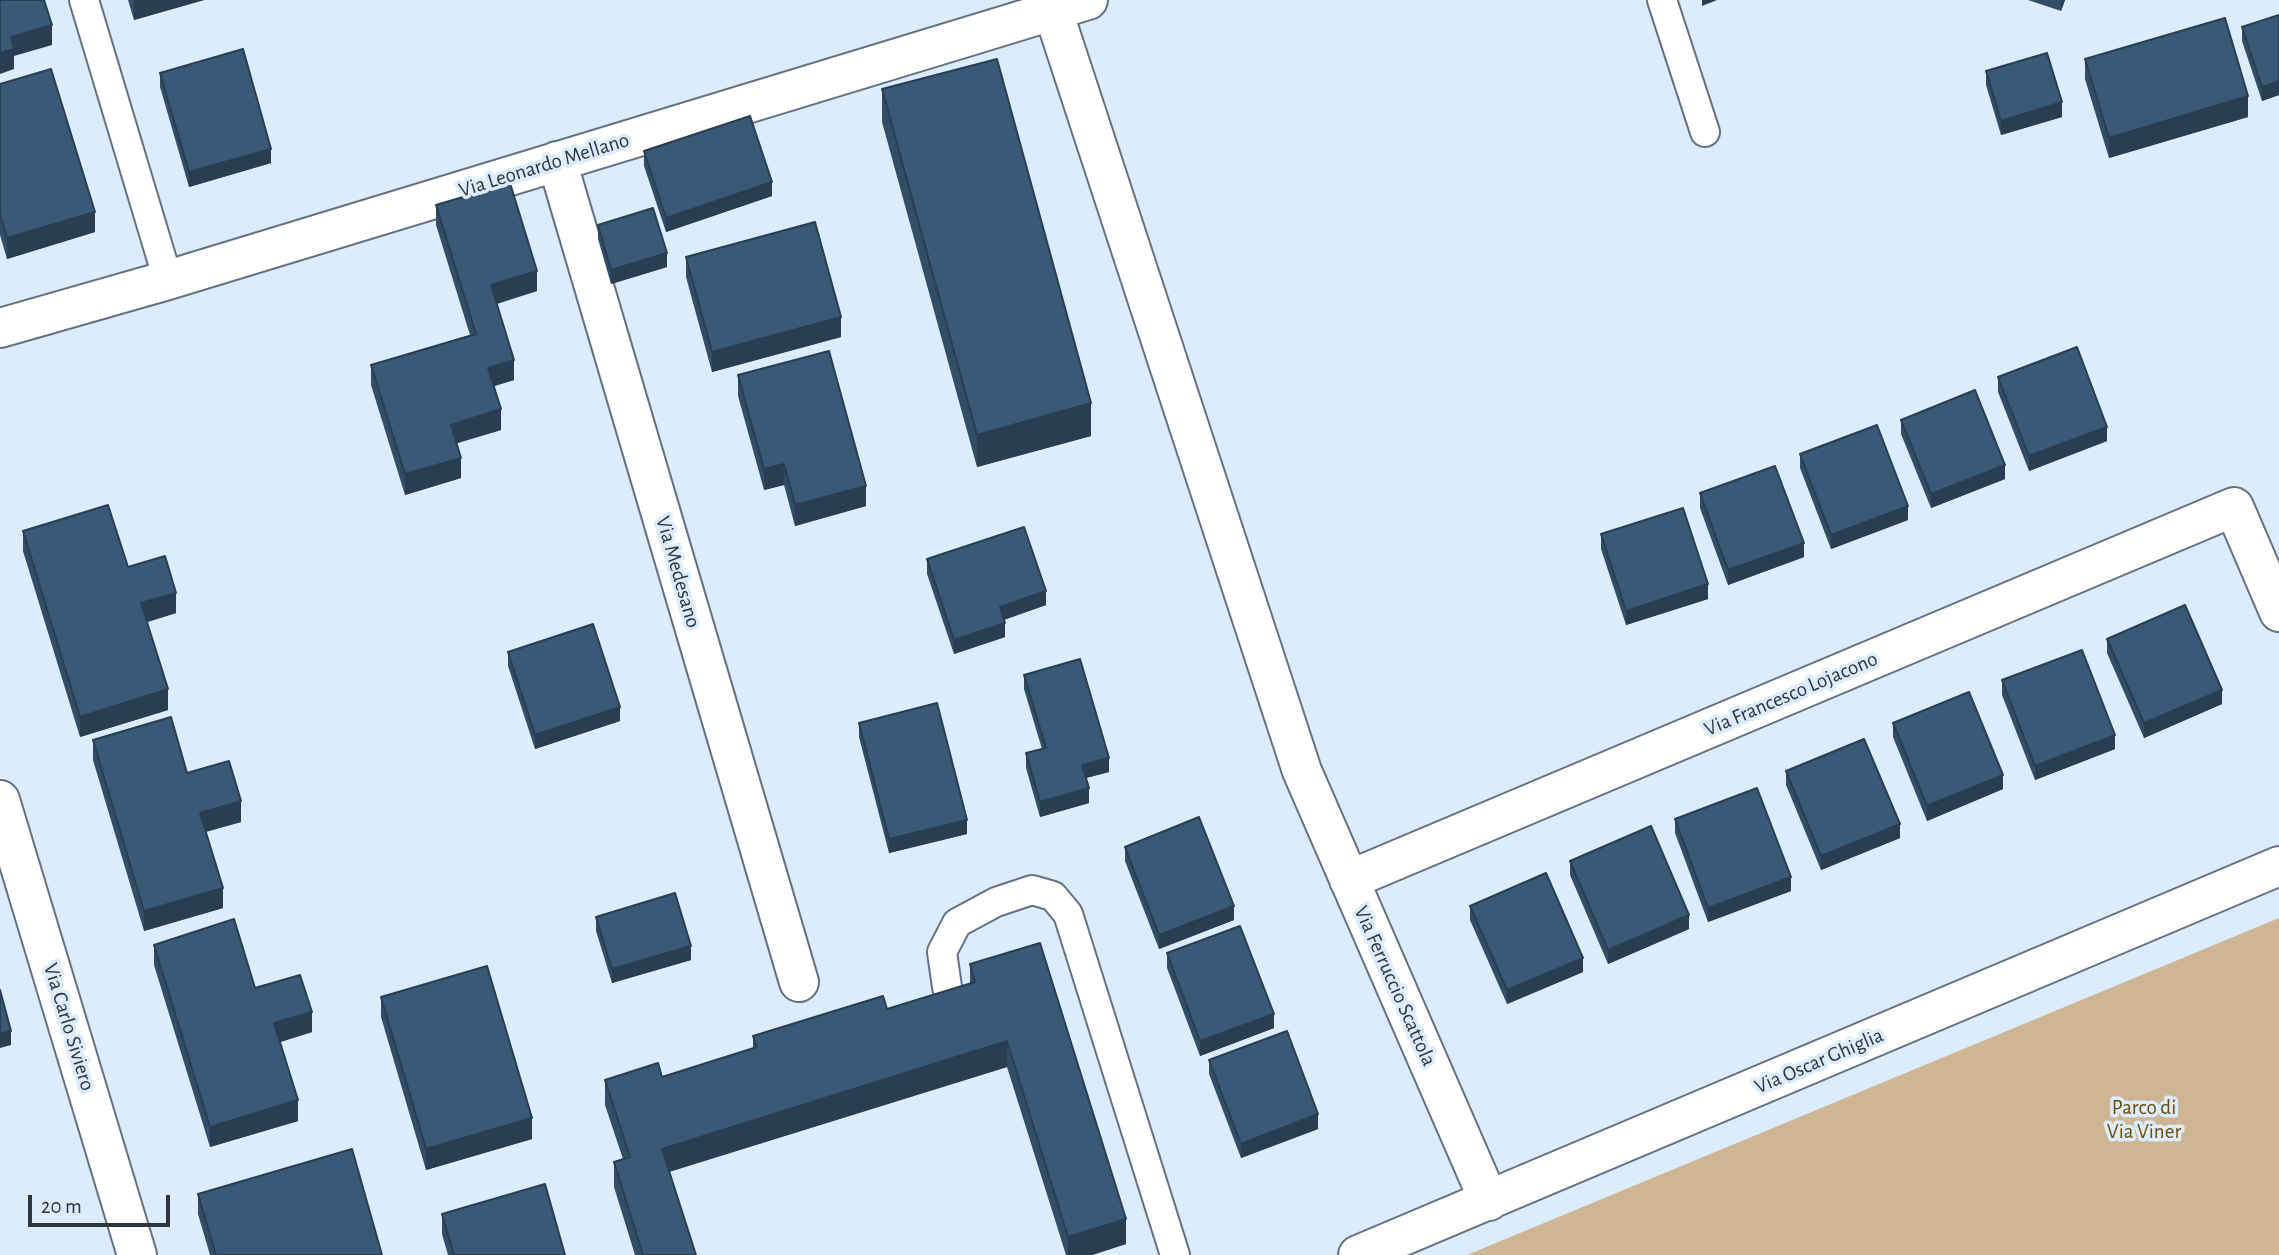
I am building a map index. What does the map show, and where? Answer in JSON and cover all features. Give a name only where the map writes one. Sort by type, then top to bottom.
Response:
[{"type":"street","name":"Via Leonardo Mellano","points":[[0,328],[168,280],[1071,5]]},
{"type":"street","name":"Via Ferruccio Scattola","points":[[1071,5],[1301,771],[1489,1201]]},
{"type":"street","name":"Via Medesano","points":[[557,162],[799,982]]},
{"type":"street","name":"Via Francesco Lojacono","points":[[1349,880],[2234,507],[2279,611]]},
{"type":"street","name":"Via Carlo Siviero","points":[[0,800],[137,1255]]},
{"type":"street","name":"Via Oscar Ghiglia","points":[[1358,1255],[2279,866]]},
{"type":"lane","points":[[84,0],[168,280]]},
{"type":"lane","points":[[1662,0],[1705,132]]},
{"type":"lane","points":[[947,988],[942,952],[957,923],[996,902],[1032,890],[1054,896],[1068,914],[1175,1255]]},
{"type":"green space","name":"Parco di Via Viner","points":[[2279,918],[2279,1255],[1467,1255]]},
{"type":"building","points":[[0,0],[44,0],[52,25],[11,37],[14,49],[0,53]]},
{"type":"building","points":[[2279,15],[2279,81],[2262,87],[2242,27]]},
{"type":"building","points":[[2225,18],[2248,96],[2109,138],[2085,59]]},
{"type":"building","points":[[243,49],[271,149],[189,172],[160,73]]},
{"type":"building","points":[[2047,53],[2062,102],[2001,121],[1986,71]]},
{"type":"building","points":[[997,59],[1091,403],[977,435],[882,89]]},
{"type":"building","points":[[51,69],[95,212],[7,238],[0,215],[0,84]]},
{"type":"building","points":[[750,116],[772,182],[666,218],[644,151]]},
{"type":"building","points":[[510,183],[537,271],[491,285],[514,360],[488,368],[501,409],[451,425],[461,458],[405,474],[371,365],[476,334],[436,205]]},
{"type":"building","points":[[653,208],[667,253],[611,270],[598,225]]},
{"type":"building","points":[[815,222],[841,317],[712,352],[686,257]]},
{"type":"building","points":[[2077,347],[2107,427],[2029,456],[1998,377]]},
{"type":"building","points":[[829,351],[866,486],[795,505],[784,464],[764,469],[738,375]]},
{"type":"building","points":[[1975,390],[2005,465],[1931,494],[1901,420]]},
{"type":"building","points":[[1877,425],[1908,506],[1831,535],[1800,454]]},
{"type":"building","points":[[1775,466],[1804,543],[1728,570],[1700,493]]},
{"type":"building","points":[[108,505],[128,567],[165,556],[176,593],[141,603],[168,689],[80,717],[23,531]]},
{"type":"building","points":[[1683,508],[1708,584],[1626,611],[1601,534]]},
{"type":"building","points":[[1024,527],[1046,591],[1000,607],[1005,623],[954,640],[927,559]]},
{"type":"building","points":[[2185,605],[2222,690],[2144,723],[2107,639]]},
{"type":"building","points":[[593,624],[620,707],[535,735],[508,652]]},
{"type":"building","points":[[2082,650],[2115,735],[2035,766],[2002,680]]},
{"type":"building","points":[[1080,659],[1109,758],[1082,765],[1089,788],[1040,802],[1026,753],[1046,748],[1024,675]]},
{"type":"building","points":[[1969,692],[2003,775],[1927,806],[1893,723]]},
{"type":"building","points":[[937,703],[967,820],[889,839],[859,723]]},
{"type":"building","points":[[171,717],[187,773],[229,761],[241,801],[200,813],[223,888],[144,911],[93,740]]},
{"type":"building","points":[[1864,739],[1900,824],[1821,856],[1786,771]]},
{"type":"building","points":[[1757,788],[1791,877],[1708,908],[1675,819]]},
{"type":"building","points":[[1199,817],[1234,906],[1159,935],[1125,847]]},
{"type":"building","points":[[1651,826],[1689,915],[1608,950],[1570,861]]},
{"type":"building","points":[[1546,873],[1583,958],[1507,990],[1470,906]]},
{"type":"building","points":[[675,893],[691,946],[612,969],[596,917]]},
{"type":"building","points":[[234,919],[255,988],[300,975],[312,1012],[274,1023],[298,1100],[210,1127],[154,945]]},
{"type":"building","points":[[1240,926],[1274,1014],[1200,1041],[1167,953]]},
{"type":"building","points":[[1040,943],[1126,1219],[1068,1237],[1007,1041],[662,1149],[696,1255],[643,1255],[614,1162],[630,1157],[605,1080],[658,1063],[662,1077],[757,1047],[753,1036],[883,996],[887,1009],[975,982],[970,964]]},
{"type":"building","points":[[487,966],[532,1118],[426,1149],[381,997]]},
{"type":"building","points":[[0,990],[11,1031],[0,1034]]},
{"type":"building","points":[[1287,1031],[1318,1114],[1241,1144],[1209,1060]]},
{"type":"building","points":[[352,1149],[382,1255],[216,1255],[198,1194]]},
{"type":"building","points":[[545,1184],[565,1255],[454,1255],[442,1214]]}]
